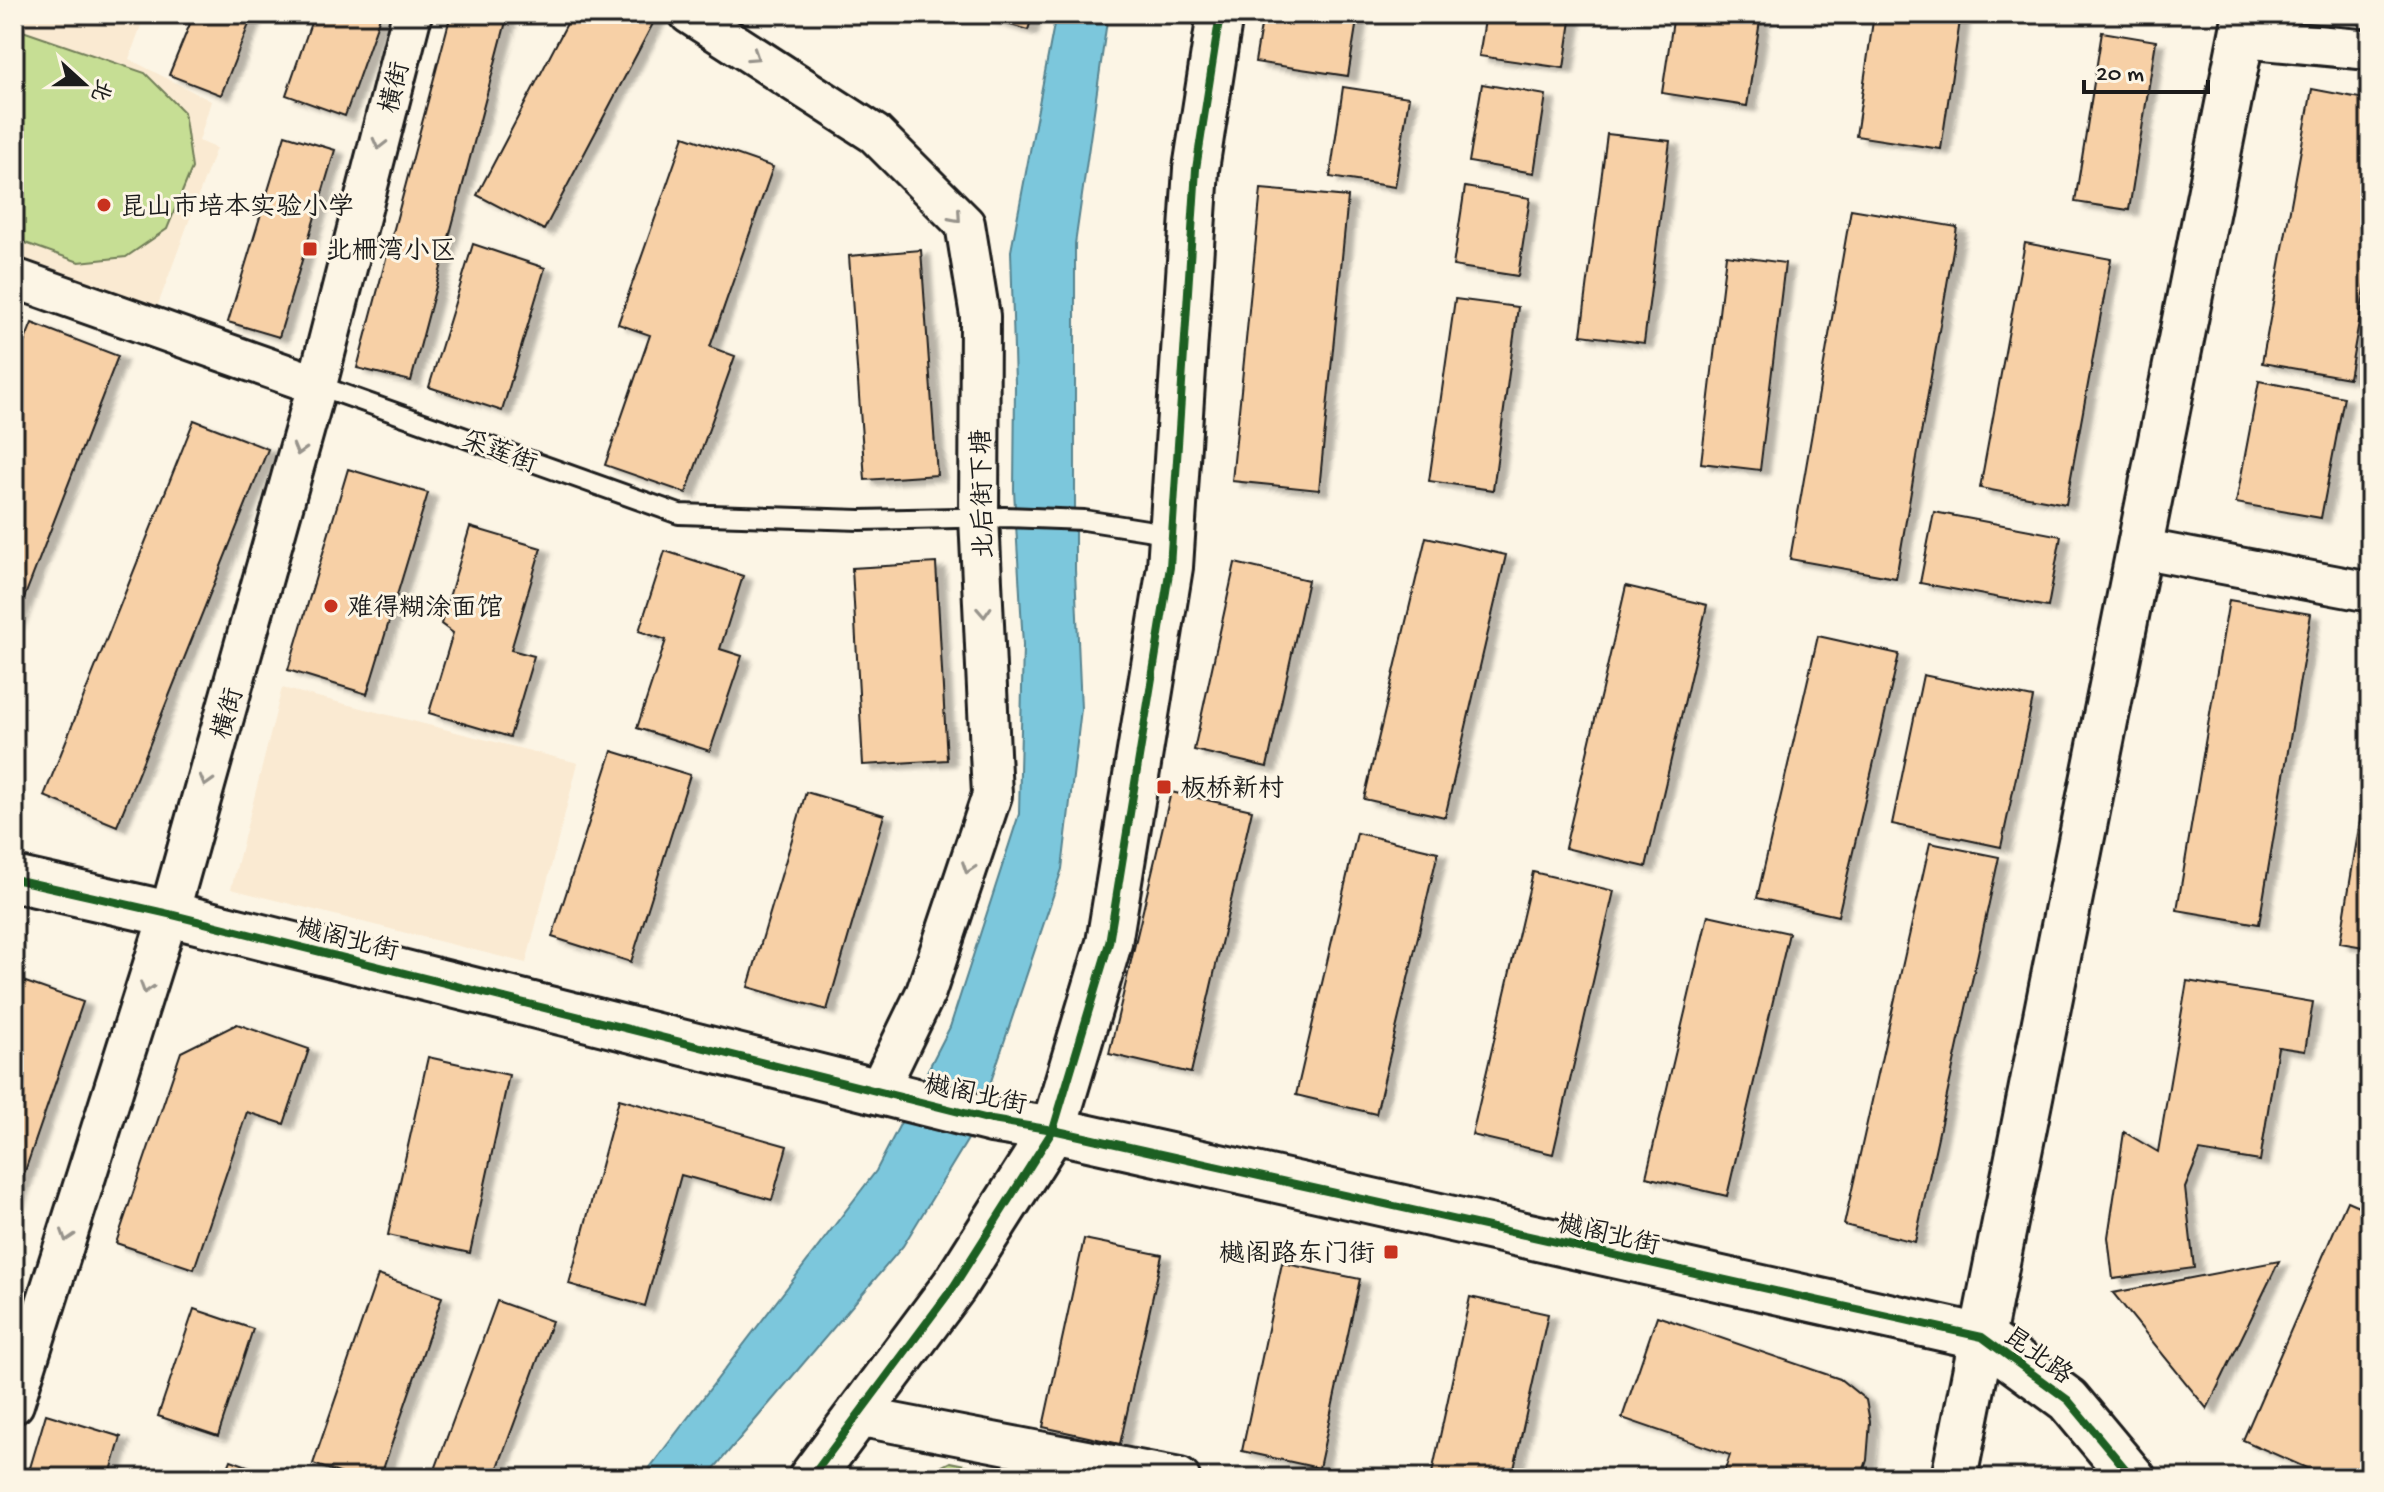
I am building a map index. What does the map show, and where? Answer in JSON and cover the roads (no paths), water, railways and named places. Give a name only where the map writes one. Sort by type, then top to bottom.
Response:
[{"type":"street","name":"横街","points":[[14,1404],[169,914],[317,385],[412,14]]},
{"type":"street","name":"北后街下塘","points":[[689,14],[875,134],[965,224],[980,316],[992,517],[992,795],[926,992],[878,1091]]},
{"type":"street","points":[[811,1478],[954,1286],[1053,1130],[1109,943],[1170,567],[1196,169],[1220,14]]},
{"type":"street","points":[[1954,1478],[2244,26],[2370,50]]},
{"type":"street","name":"采莲街","points":[[14,278],[317,385]]},
{"type":"street","points":[[2139,548],[2370,592]]},
{"type":"street","name":"樾阁北街","points":[[14,879],[169,914],[992,1120],[1053,1130],[1982,1337]]},
{"type":"street","name":"昆北路","points":[[1982,1337],[2068,1400],[2133,1478]]},
{"type":"street","points":[[857,1416],[1180,1478]]},
{"type":"lane","name":"采莲街","points":[[317,385],[679,514],[860,520],[992,517],[1084,520],[1172,534]]},
{"type":"water","points":[[1056,14],[1108,14],[1075,244],[1075,570],[1081,709],[1062,869],[976,1126],[903,1246],[706,1478],[642,1478],[876,1171],[950,1027],[1019,814],[1023,645],[1014,490],[1011,251]]},
{"type":"place","name":"昆山市培本实验小学","points":[[104,205]]},
{"type":"place","name":"北栅湾小区","points":[[310,249]]},
{"type":"place","name":"难得糊涂面馆","points":[[331,606]]},
{"type":"place","name":"板桥新村","points":[[1164,787]]},
{"type":"place","name":"樾阁路东门街","points":[[1391,1252]]}]
